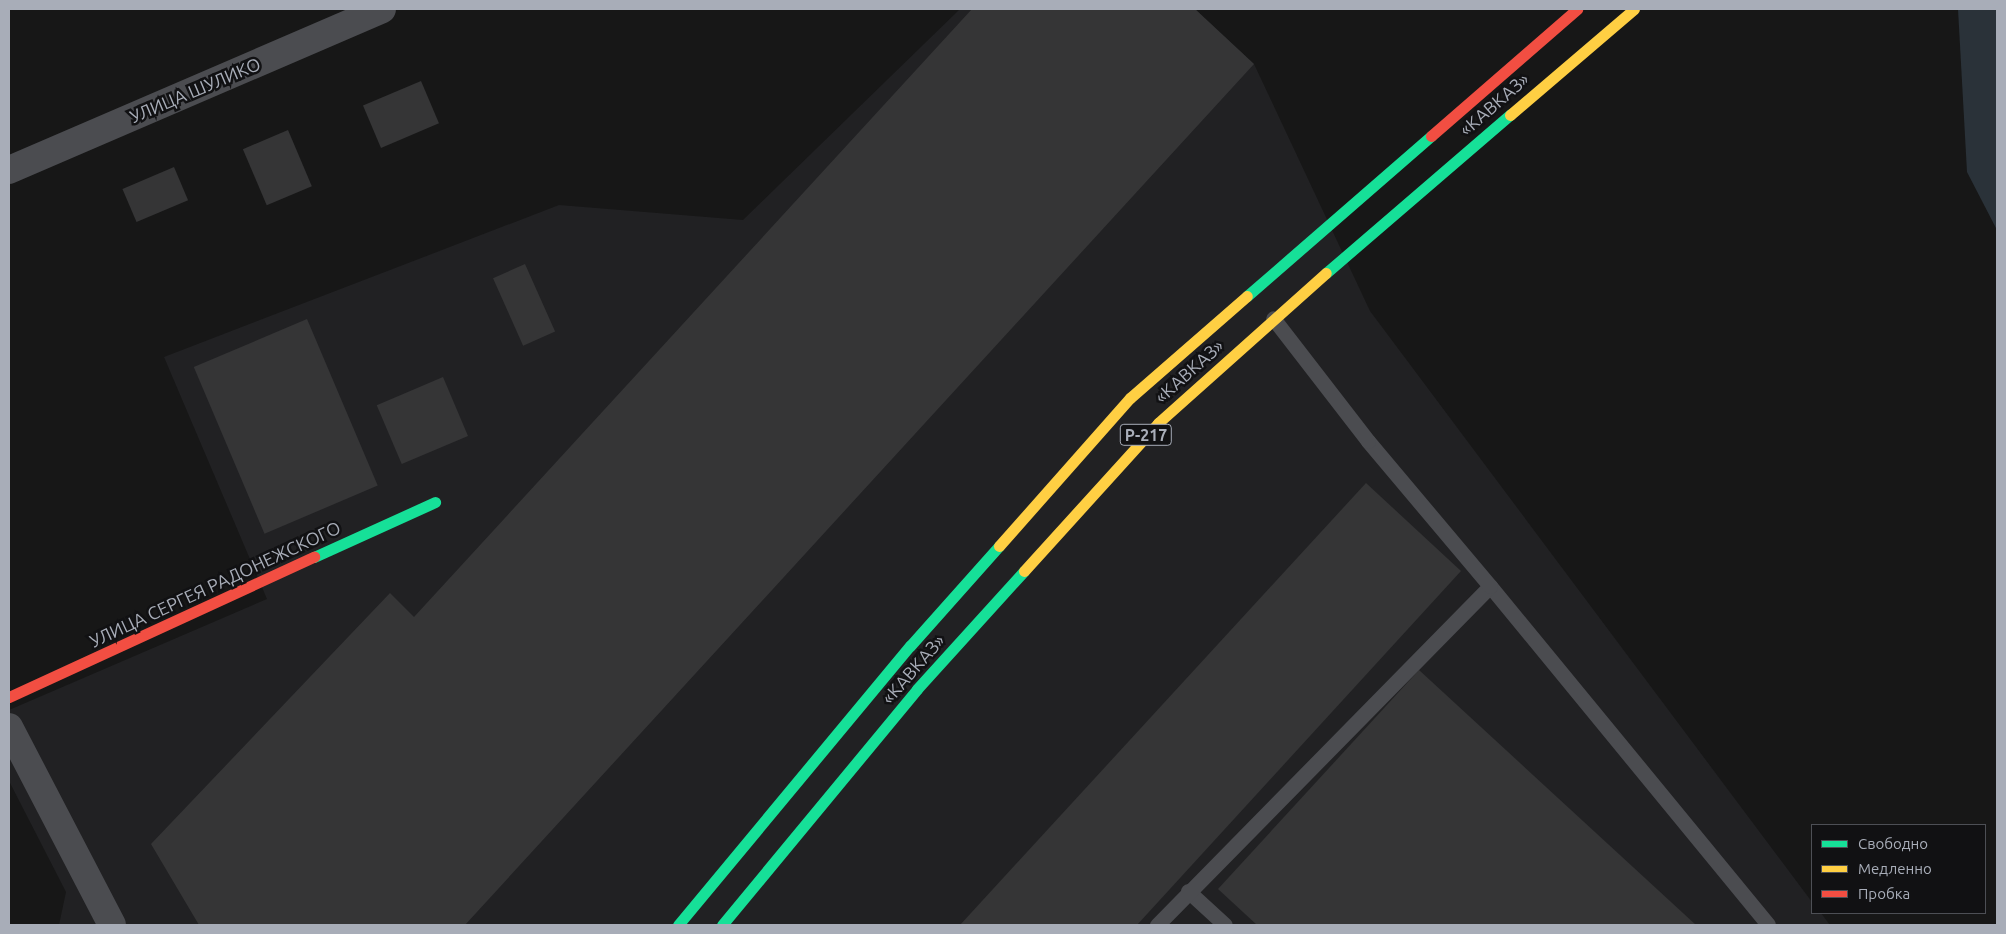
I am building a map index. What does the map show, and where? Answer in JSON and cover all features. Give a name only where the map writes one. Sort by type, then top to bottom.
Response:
[{"type":"main road","name":"«КАВКАЗ»","points":[[678,925],[910,646],[1130,398],[1577,9]]},
{"type":"main road","name":"«КАВКАЗ»","points":[[722,925],[917,689],[1151,430],[1273,318],[1634,9]]},
{"type":"main road","name":"УЛИЦА СЕРГЕЯ РАДОНЕЖСКОГО","points":[[9,697],[435,502]]},
{"type":"street","name":"УЛИЦА ШУЛИКО","points":[[9,170],[382,9]]},
{"type":"street","points":[[9,727],[112,925]]},
{"type":"lane","points":[[1273,318],[1368,441],[1490,586],[1768,925]]},
{"type":"lane","points":[[1157,925],[1188,891],[1490,586]]},
{"type":"lane","points":[[1188,891],[1225,925]]},
{"type":"shaded area","points":[[960,9],[1195,9],[1254,64],[1370,311],[1811,901],[1811,914],[1822,914],[1830,925],[59,925],[66,892],[9,781],[9,710],[267,599],[164,357],[559,205],[743,220]]},
{"type":"shaded area","points":[[1958,9],[1997,9],[1997,230],[1967,172]]},
{"type":"building","points":[[972,9],[1195,9],[1254,64],[465,925],[199,925],[151,844],[390,593],[414,617]]},
{"type":"building","points":[[421,81],[439,123],[381,148],[363,106]]},
{"type":"building","points":[[288,130],[312,186],[267,205],[243,149]]},
{"type":"building","points":[[174,167],[188,200],[137,222],[122,189]]},
{"type":"building","points":[[525,264],[555,332],[523,346],[493,278]]},
{"type":"building","points":[[307,319],[378,486],[265,534],[194,367]]},
{"type":"building","points":[[443,377],[468,436],[402,464],[377,405]]},
{"type":"building","points":[[1366,483],[1461,571],[1137,925],[960,925]]},
{"type":"building","points":[[1419,670],[1696,925],[1257,925],[1218,889]]},
{"type":"traffic: fast","points":[[1326,273],[1510,115]]},
{"type":"traffic: fast","points":[[1247,296],[1431,136]]},
{"type":"traffic: fast","points":[[314,557],[435,502]]},
{"type":"traffic: fast","points":[[678,925],[910,646],[999,546]]},
{"type":"traffic: fast","points":[[722,925],[917,689],[1024,571]]},
{"type":"traffic: slow","points":[[1510,115],[1634,9]]},
{"type":"traffic: slow","points":[[1024,571],[1158,423],[1326,273]]},
{"type":"traffic: slow","points":[[999,546],[1130,398],[1247,296]]},
{"type":"traffic: jam","points":[[1431,136],[1577,9]]},
{"type":"traffic: jam","points":[[9,697],[314,557]]}]
